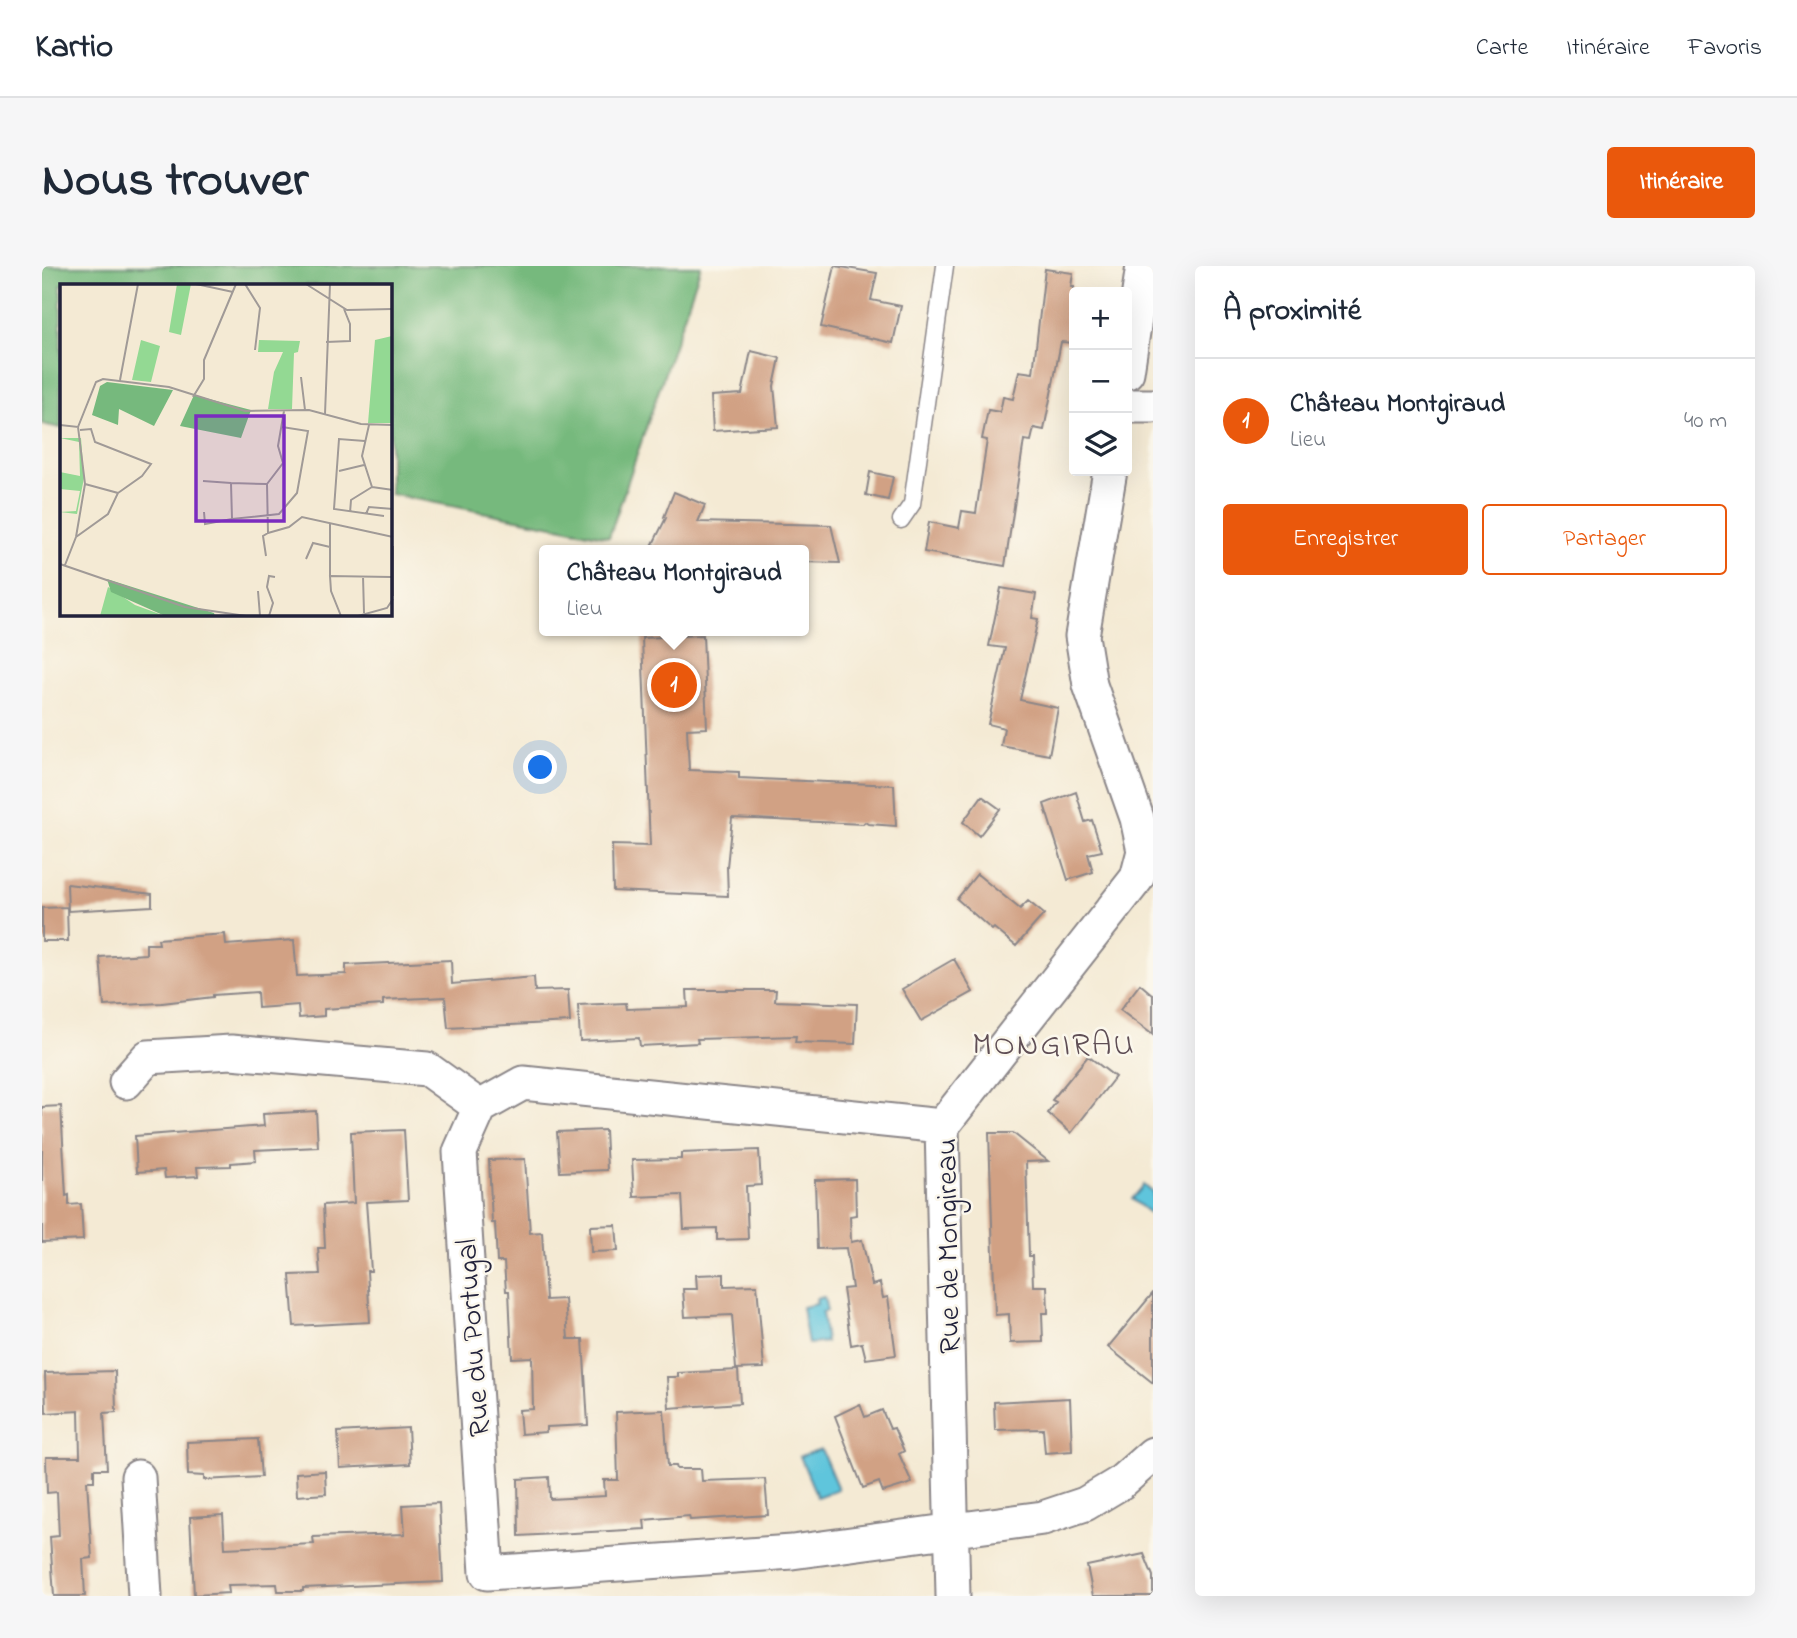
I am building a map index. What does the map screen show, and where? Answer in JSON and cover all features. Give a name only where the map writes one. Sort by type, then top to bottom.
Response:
[{"type":"street","points":[[1130,350],[1143,266]]},
{"type":"street","points":[[1132,406],[1153,406]]},
{"type":"street","name":"Rue de Mongireau","points":[[953,1596],[942,1126],[1138,878],[1144,851],[1137,818],[1090,685],[1082,636],[1109,476]]},
{"type":"street","points":[[126,1082],[148,1057],[231,1052],[427,1069],[480,1107],[523,1083],[942,1126]]},
{"type":"street","name":"Rue du Portugal","points":[[480,1107],[460,1152],[484,1585],[792,1552],[1044,1518],[1085,1504],[1121,1483],[1153,1454]]},
{"type":"street","points":[[138,1477],[145,1596]]},
{"type":"lane","points":[[901,520],[912,504],[945,266]]},
{"type":"green space","points":[[42,266],[701,266],[609,537],[392,494],[392,284],[60,284],[60,428],[42,424]]},
{"type":"water","points":[[1144,1185],[1153,1193],[1153,1216],[1132,1199]]},
{"type":"water","points":[[824,1297],[827,1311],[822,1312],[826,1342],[808,1344],[802,1307],[817,1304],[816,1299]]},
{"type":"water","points":[[821,1449],[838,1489],[817,1497],[800,1456]]},
{"type":"building","points":[[835,266],[877,273],[871,300],[901,306],[893,343],[821,327]]},
{"type":"building","points":[[1045,269],[1073,273],[1069,287],[1069,343],[1061,342],[1044,430],[1034,428],[1031,441],[1024,440],[1005,566],[924,552],[929,522],[959,528],[962,511],[976,513],[987,440],[982,439],[988,410],[1000,412],[1003,397],[1013,399],[1019,371],[1033,373]]},
{"type":"building","points":[[751,351],[780,358],[774,386],[778,427],[713,431],[711,396],[742,394]]},
{"type":"building","points":[[870,472],[893,477],[888,500],[866,495]]},
{"type":"building","points":[[674,492],[705,505],[698,522],[831,525],[840,563],[809,562],[809,545],[652,545],[666,518],[664,517]]},
{"type":"building","points":[[1001,588],[1036,594],[1032,618],[1038,619],[1020,700],[1058,708],[1049,755],[1001,746],[1004,728],[988,724],[1005,648],[989,646]]},
{"type":"building","points":[[703,636],[707,728],[687,729],[689,770],[739,772],[739,778],[894,785],[896,826],[865,822],[732,818],[727,867],[728,896],[613,891],[612,845],[650,846],[642,638]]},
{"type":"building","points":[[1076,792],[1085,822],[1092,820],[1102,851],[1088,854],[1093,872],[1068,880],[1044,804]]},
{"type":"building","points":[[982,796],[1000,809],[979,836],[963,822]]},
{"type":"building","points":[[977,874],[1020,909],[1028,901],[1044,914],[1016,946],[994,928],[992,930],[957,899]]},
{"type":"building","points":[[67,884],[152,894],[152,906],[68,911]]},
{"type":"building","points":[[67,907],[68,941],[42,941],[42,908]]},
{"type":"building","points":[[225,934],[226,945],[294,940],[297,976],[346,974],[346,965],[451,960],[452,984],[534,977],[535,991],[568,990],[570,1022],[448,1028],[445,997],[383,1000],[383,1005],[324,1009],[324,1016],[299,1018],[298,1005],[258,1008],[257,992],[162,1003],[104,1006],[100,957],[146,954],[146,944],[159,944],[158,939]]},
{"type":"building","points":[[954,959],[973,992],[921,1021],[902,989]]},
{"type":"building","points":[[1140,984],[1153,995],[1153,1035],[1120,1010]]},
{"type":"building","points":[[687,990],[776,990],[775,1001],[857,1004],[855,1044],[795,1042],[796,1036],[697,1039],[698,1043],[640,1046],[639,1038],[580,1041],[578,1005],[626,1003],[627,1009],[688,1007]]},
{"type":"building","points":[[1088,1056],[1115,1077],[1071,1133],[1048,1113],[1056,1102],[1052,1100]]},
{"type":"building","points":[[61,1106],[66,1196],[69,1195],[69,1205],[81,1204],[83,1240],[42,1242],[42,1107]]},
{"type":"building","points":[[316,1111],[318,1147],[255,1150],[256,1161],[231,1163],[231,1166],[197,1167],[198,1176],[165,1178],[164,1170],[137,1172],[135,1136],[264,1126],[263,1114]]},
{"type":"building","points":[[404,1130],[408,1200],[366,1202],[371,1271],[367,1271],[370,1322],[294,1326],[290,1275],[320,1274],[318,1248],[325,1248],[323,1205],[354,1203],[351,1132]]},
{"type":"building","points":[[605,1130],[607,1170],[560,1172],[557,1132]]},
{"type":"building","points":[[989,1133],[1013,1133],[1048,1161],[1026,1162],[1029,1256],[1032,1256],[1033,1286],[1047,1286],[1048,1313],[1042,1313],[1043,1342],[1010,1343],[1009,1314],[995,1315]]},
{"type":"building","points":[[759,1150],[761,1185],[746,1186],[748,1239],[717,1240],[717,1228],[684,1229],[682,1195],[634,1197],[632,1160],[681,1159],[681,1153]]},
{"type":"building","points":[[525,1159],[530,1233],[542,1232],[546,1300],[565,1299],[568,1339],[583,1339],[588,1425],[546,1427],[546,1432],[521,1434],[519,1410],[533,1409],[532,1357],[512,1358],[509,1291],[506,1291],[504,1262],[497,1262],[489,1160]]},
{"type":"building","points":[[855,1179],[856,1215],[850,1216],[851,1242],[862,1240],[872,1285],[880,1283],[883,1298],[888,1297],[896,1355],[866,1359],[862,1343],[851,1345],[843,1289],[852,1288],[846,1248],[817,1249],[815,1180]]},
{"type":"building","points":[[616,1225],[618,1251],[591,1252],[590,1226]]},
{"type":"building","points":[[724,1274],[724,1286],[757,1285],[764,1368],[736,1369],[732,1315],[685,1317],[683,1289],[697,1289],[696,1275]]},
{"type":"building","points":[[1153,1293],[1153,1383],[1108,1347]]},
{"type":"building","points":[[738,1370],[740,1403],[669,1408],[667,1377],[678,1377],[678,1373]]},
{"type":"building","points":[[115,1371],[116,1412],[104,1413],[107,1469],[94,1469],[94,1481],[87,1481],[92,1558],[83,1559],[85,1596],[54,1596],[50,1537],[59,1536],[57,1492],[47,1493],[46,1457],[80,1457],[79,1411],[46,1413],[45,1373]]},
{"type":"building","points":[[1070,1398],[1072,1451],[1045,1453],[1043,1429],[995,1430],[994,1402]]},
{"type":"building","points":[[860,1404],[865,1417],[882,1410],[890,1429],[894,1428],[904,1451],[899,1454],[912,1483],[883,1492],[879,1482],[863,1488],[835,1416]]},
{"type":"building","points":[[664,1410],[668,1466],[676,1466],[677,1469],[701,1469],[702,1481],[765,1479],[768,1515],[690,1520],[689,1516],[644,1520],[645,1529],[519,1536],[518,1479],[549,1477],[550,1499],[605,1496],[604,1480],[618,1480],[616,1412]]},
{"type":"building","points":[[408,1428],[410,1464],[340,1468],[338,1432]]},
{"type":"building","points":[[258,1439],[261,1477],[204,1480],[204,1476],[188,1475],[187,1442]]},
{"type":"building","points":[[325,1471],[326,1494],[297,1496],[296,1473]]},
{"type":"building","points":[[439,1503],[443,1582],[303,1588],[303,1591],[278,1591],[277,1584],[228,1585],[229,1593],[194,1595],[190,1517],[223,1515],[225,1548],[314,1544],[313,1537],[405,1534],[403,1505]]},
{"type":"building","points":[[1144,1554],[1153,1576],[1153,1596],[1093,1596],[1087,1566]]},
{"type":"place","name":"Château Montgiraud","points":[[674,685]]},
{"type":"district","name":"MONGIRAU","points":[[1054,1043]]}]
